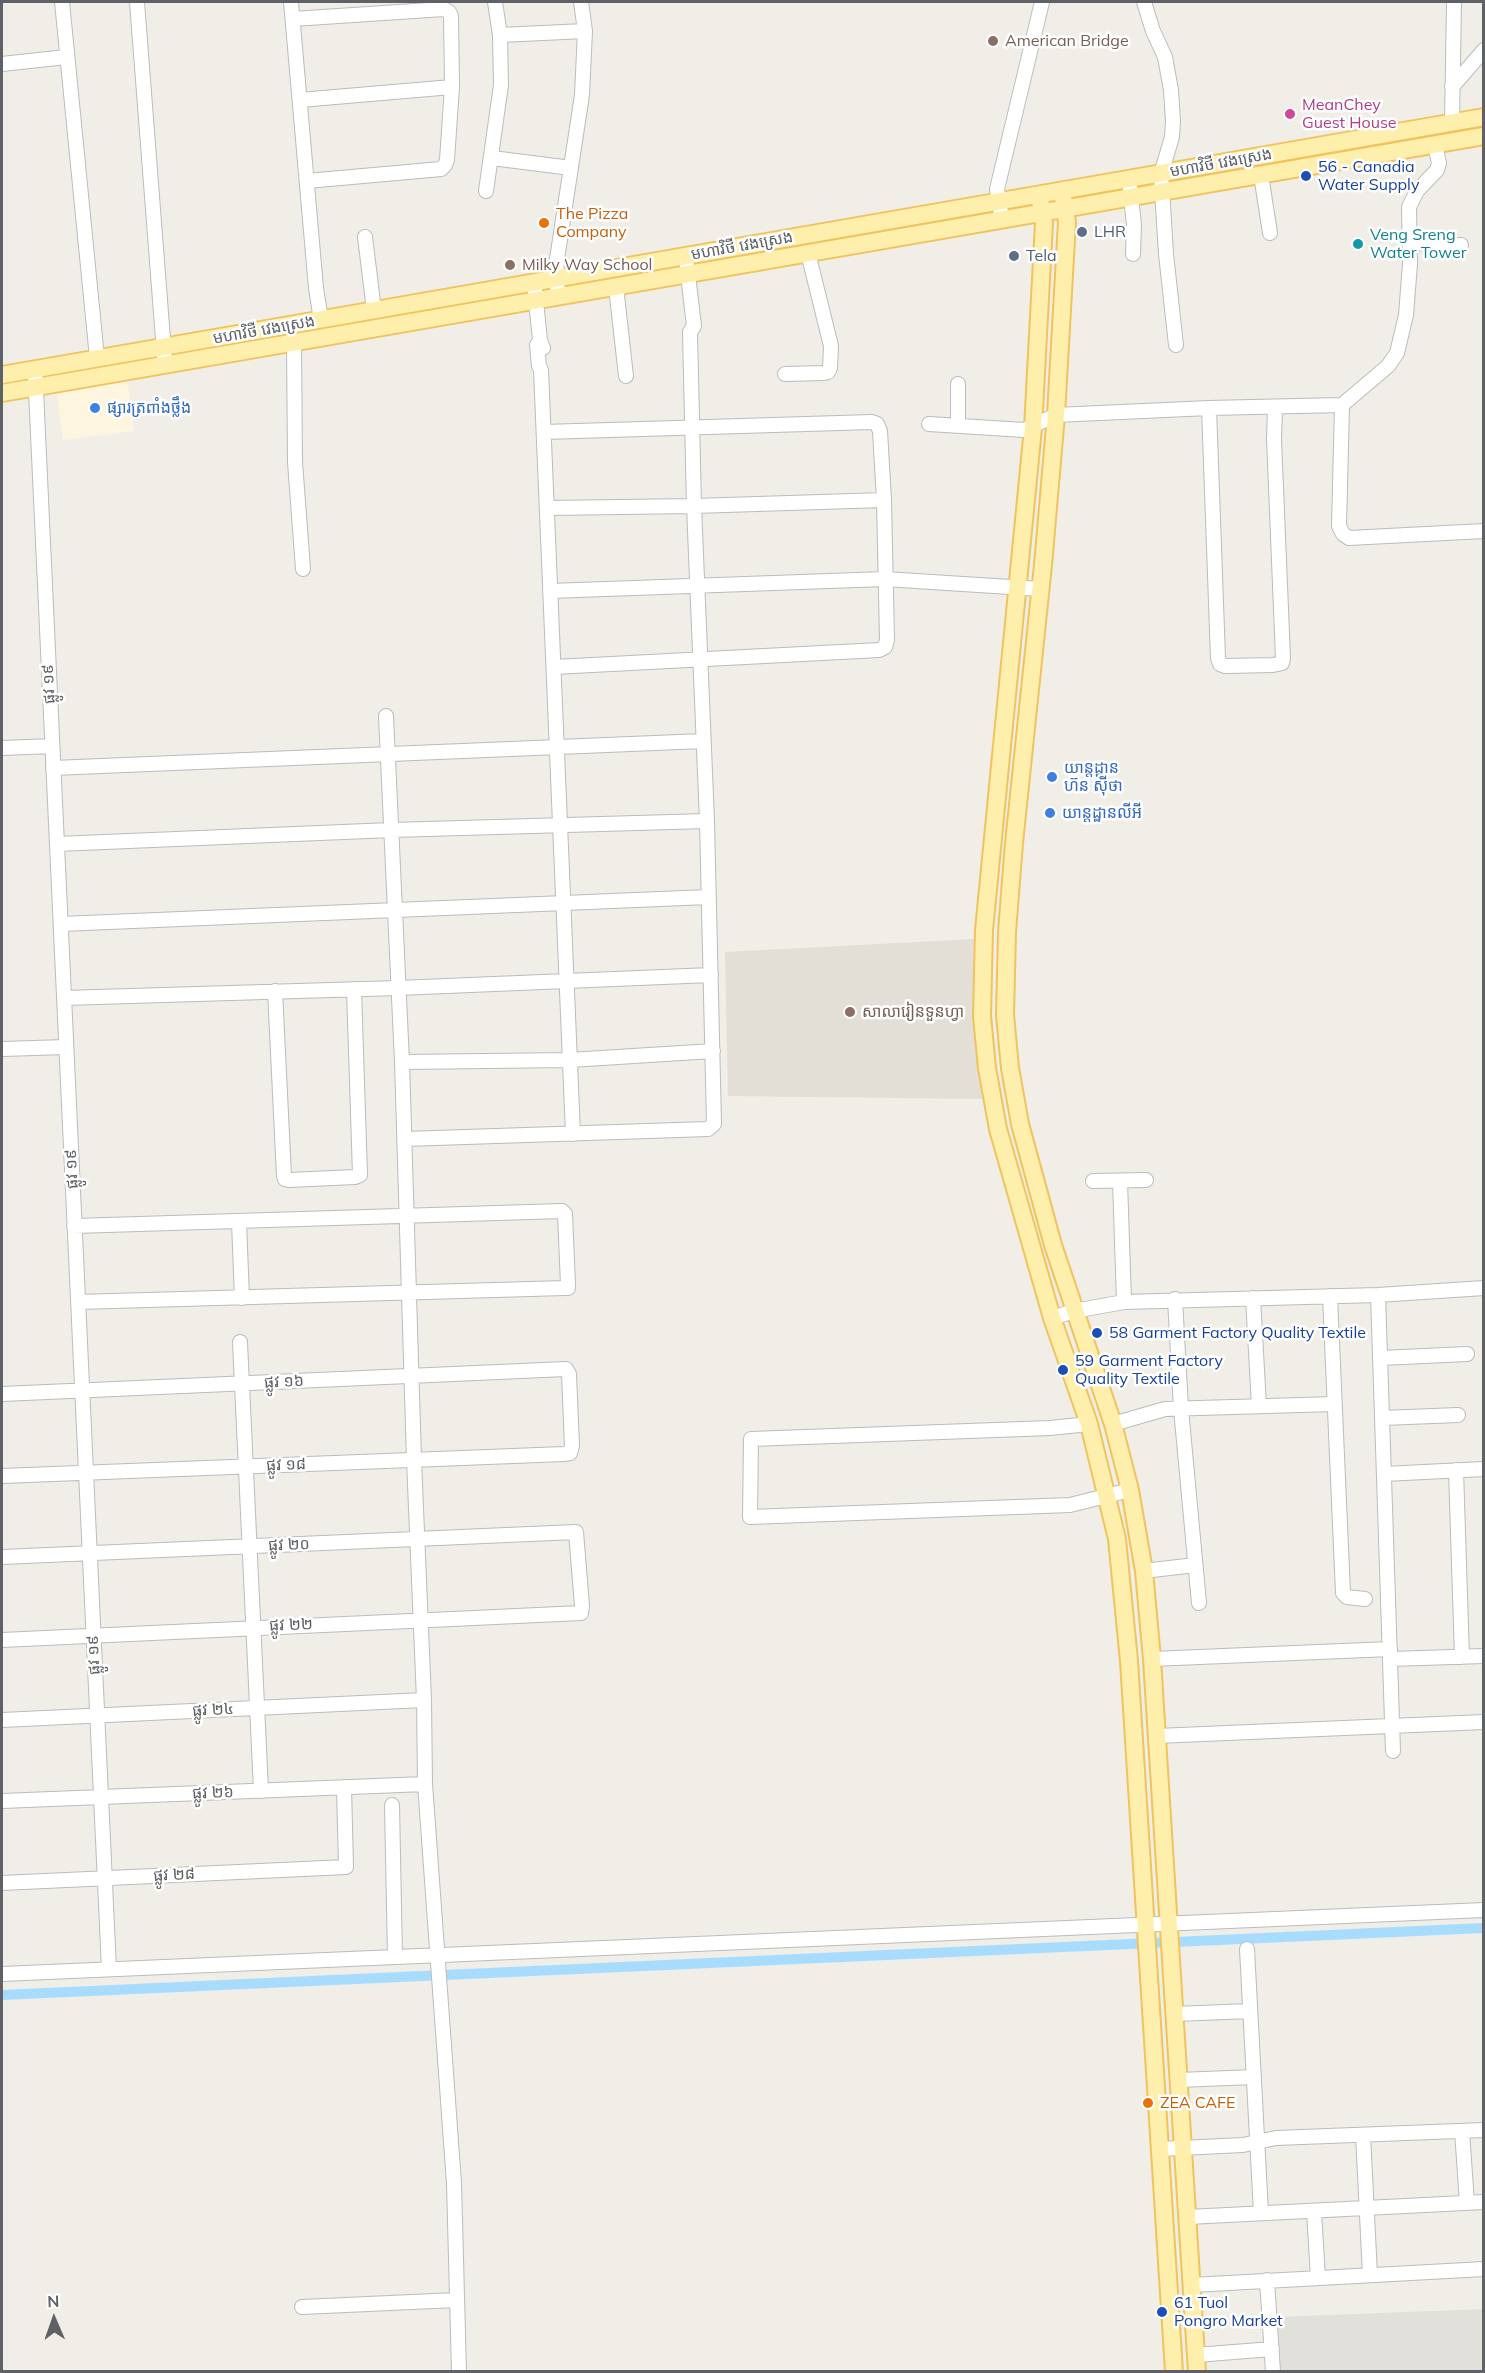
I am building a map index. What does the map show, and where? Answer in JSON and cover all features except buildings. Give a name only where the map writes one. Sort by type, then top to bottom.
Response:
[{"type":"main road","name":"មហាវិថី វេងស្រេង","points":[[2,375],[1484,117]]},
{"type":"main road","name":"មហាវិថី វេងស្រេង","points":[[2,393],[1484,136]]},
{"type":"main road","points":[[1062,191],[1067,222],[1056,415],[1041,589],[1014,843],[1006,961],[1005,1015],[1010,1068],[1020,1124],[1053,1245],[1113,1424],[1130,1490],[1144,1571],[1152,1659],[1197,2363]]},
{"type":"main road","points":[[1040,195],[1044,223],[1033,428],[1006,688],[982,960],[982,1006],[987,1068],[998,1130],[1052,1318],[1089,1424],[1107,1495],[1122,1577],[1174,2372]]},
{"type":"main road","points":[[982,960],[1006,961]]},
{"type":"main road","points":[[987,1068],[1010,1068]]},
{"type":"street","points":[[62,2],[97,358]]},
{"type":"street","points":[[137,2],[165,365]]},
{"type":"street","points":[[291,2],[316,288],[321,320]]},
{"type":"street","points":[[486,191],[501,85],[500,35],[495,2]]},
{"type":"street","points":[[559,297],[556,279],[557,259],[582,95],[585,31],[581,2]]},
{"type":"street","points":[[1002,220],[997,189],[1042,2]]},
{"type":"street","points":[[1144,2],[1153,31],[1165,57],[1171,90],[1172,137],[1161,174],[1166,254],[1176,345]]},
{"type":"street","points":[[1452,123],[1454,2]]},
{"type":"street","points":[[293,19],[444,9],[451,16],[452,87],[447,159],[441,169],[307,181]]},
{"type":"street","points":[[500,35],[585,31]]},
{"type":"street","points":[[1452,87],[1484,50]]},
{"type":"street","points":[[2,64],[66,57]]},
{"type":"street","points":[[300,100],[452,87]]},
{"type":"street","points":[[929,424],[1024,430],[1033,428],[1056,415],[1342,405],[1388,366],[1397,353],[1406,315],[1409,207],[1417,191],[1437,170],[1439,163],[1435,145]]},
{"type":"street","points":[[492,158],[571,168]]},
{"type":"street","points":[[1261,175],[1270,233]]},
{"type":"street","points":[[1129,179],[1134,254]]},
{"type":"street","points":[[365,237],[374,310]]},
{"type":"street","points":[[1409,243],[1461,245]]},
{"type":"street","points":[[785,374],[824,373],[830,368],[831,346],[808,253]]},
{"type":"street","points":[[405,1139],[708,1129],[714,1124],[707,821],[694,506],[690,332],[687,327],[685,275],[681,257]]},
{"type":"street","points":[[534,282],[540,340],[537,345],[538,366],[541,370],[544,432],[573,1134]]},
{"type":"street","points":[[618,286],[617,296],[627,376]]},
{"type":"street","points":[[294,342],[295,462],[303,569]]},
{"type":"street","name":"ផ្លូវ ១៩","points":[[35,369],[109,1969]]},
{"type":"street","points":[[958,384],[958,425]]},
{"type":"street","points":[[1342,405],[1339,526],[1343,534],[1349,538],[1484,531]]},
{"type":"street","points":[[1209,408],[1218,658],[1220,664],[1235,666],[1273,665],[1282,663],[1283,658],[1274,439],[1275,408]]},
{"type":"street","points":[[544,432],[872,422],[877,424],[880,431],[884,500],[887,640],[885,647],[879,650],[554,667]]},
{"type":"street","points":[[547,508],[884,500]]},
{"type":"street","points":[[550,591],[885,579],[1041,589]]},
{"type":"street","points":[[386,716],[405,1139],[411,1376],[424,1700],[424,1784],[454,2183],[459,2371],[447,2372]]},
{"type":"street","points":[[53,768],[703,741]]},
{"type":"street","points":[[2,748],[52,746]]},
{"type":"street","points":[[57,844],[391,830],[707,821]]},
{"type":"street","points":[[61,924],[708,897]]},
{"type":"street","points":[[64,998],[398,988],[711,975]]},
{"type":"street","points":[[276,991],[284,1176],[289,1180],[355,1178],[360,1175],[354,989]]},
{"type":"street","points":[[2,1049],[66,1047]]},
{"type":"street","points":[[402,1062],[570,1059],[713,1051]]},
{"type":"street","points":[[1093,1181],[1146,1180]]},
{"type":"street","points":[[1120,1181],[1124,1302]]},
{"type":"street","points":[[74,1226],[564,1212],[568,1288],[78,1302]]},
{"type":"street","points":[[239,1222],[242,1298]]},
{"type":"street","points":[[1052,1318],[1074,1311],[1124,1302],[1378,1295],[1484,1288]]},
{"type":"street","points":[[1378,1295],[1393,1751]]},
{"type":"street","points":[[1330,1296],[1343,1593],[1347,1597],[1365,1599]]},
{"type":"street","points":[[1253,1298],[1259,1406]]},
{"type":"street","points":[[1175,1299],[1181,1409],[1199,1603]]},
{"type":"street","points":[[240,1341],[261,1791]]},
{"type":"street","points":[[1381,1358],[1467,1354]]},
{"type":"street","name":"ផ្លូវ ១៦","points":[[2,1394],[566,1369],[569,1374],[572,1446],[570,1453]]},
{"type":"street","points":[[1113,1424],[1166,1409],[1335,1404]]},
{"type":"street","points":[[1383,1418],[1458,1415]]},
{"type":"street","points":[[1089,1424],[1050,1428],[751,1439],[750,1517],[1070,1505],[1130,1490]]},
{"type":"street","name":"ផ្លូវ ១៨","points":[[2,1476],[570,1453]]},
{"type":"street","points":[[1384,1474],[1484,1469]]},
{"type":"street","points":[[1456,1470],[1462,1657]]},
{"type":"street","name":"ផ្លូវ ២០","points":[[2,1557],[576,1532],[581,1612]]},
{"type":"street","points":[[1144,1571],[1195,1565]]},
{"type":"street","name":"ផ្លូវ ២២","points":[[2,1640],[581,1612]]},
{"type":"street","points":[[1152,1659],[1390,1654],[1484,1656]]},
{"type":"street","name":"ផ្លូវ ២៤","points":[[2,1720],[424,1700]]},
{"type":"street","points":[[1156,1736],[1484,1722]]},
{"type":"street","name":"ផ្លូវ ២៦","points":[[2,1801],[424,1784]]},
{"type":"street","name":"ផ្លូវ ២៨","points":[[2,1883],[346,1868],[345,1787]]},
{"type":"street","points":[[392,1805],[395,1957]]},
{"type":"street","points":[[2,1974],[395,1957],[1145,1939],[1484,1910]]},
{"type":"street","points":[[1247,1949],[1261,2213]]},
{"type":"street","points":[[1175,2014],[1250,2011]]},
{"type":"street","points":[[1179,2080],[1254,2077]]},
{"type":"street","points":[[1160,2149],[1184,2146],[1243,2145],[1276,2138],[1484,2130]]},
{"type":"street","points":[[1462,2131],[1467,2203]]},
{"type":"street","points":[[1363,2135],[1370,2275]]},
{"type":"street","points":[[1188,2217],[1484,2202]]},
{"type":"street","points":[[1314,2211],[1318,2278]]},
{"type":"street","points":[[1192,2285],[1484,2269]]},
{"type":"street","points":[[1268,2280],[1273,2372]]},
{"type":"street","points":[[302,2307],[456,2300]]},
{"type":"street","points":[[1197,2363],[1272,2349]]},
{"type":"shaded area","name":"ផ្សារត្រពាំងថ្លឹង","points":[[126,369],[134,431],[63,440],[55,381]]},
{"type":"shaded area","name":"សាលារៀនទួនហ្វា","points":[[974,939],[973,995],[982,1099],[728,1096],[725,952]]},
{"type":"shaded area","points":[[1483,2309],[1483,2371],[1280,2371],[1278,2317]]},
{"type":"waterway","points":[[2,1995],[1484,1928]]},
{"type":"place","name":"American Bridge","points":[[993,41]]},
{"type":"place","name":"MeanChey Guest House","points":[[1290,114]]},
{"type":"place","name":"56 - Canadia Water Supply","points":[[1306,176]]},
{"type":"place","name":"The Pizza Company","points":[[544,223]]},
{"type":"place","name":"LHR","points":[[1082,232]]},
{"type":"place","name":"Veng Sreng Water Tower","points":[[1358,244]]},
{"type":"place","name":"Tela","points":[[1014,256]]},
{"type":"place","name":"Milky Way School","points":[[510,265]]},
{"type":"place","name":"ផ្សារត្រពាំងថ្លឹង","points":[[95,408]]},
{"type":"place","name":"យាន្ដដ្ឋាន ហ៊ន ស៊ីថា","points":[[1052,777]]},
{"type":"place","name":"យាន្ដដ្ឋានលីអី","points":[[1050,813]]},
{"type":"place","name":"សាលារៀនទួនហ្វា","points":[[850,1012]]},
{"type":"place","name":"58 Garment Factory Quality Textile","points":[[1097,1333]]},
{"type":"place","name":"59 Garment Factory Quality Textile","points":[[1063,1370]]},
{"type":"place","name":"ZEA CAFE","points":[[1148,2103]]},
{"type":"place","name":"61 Tuol Pongro Market","points":[[1162,2312]]}]
